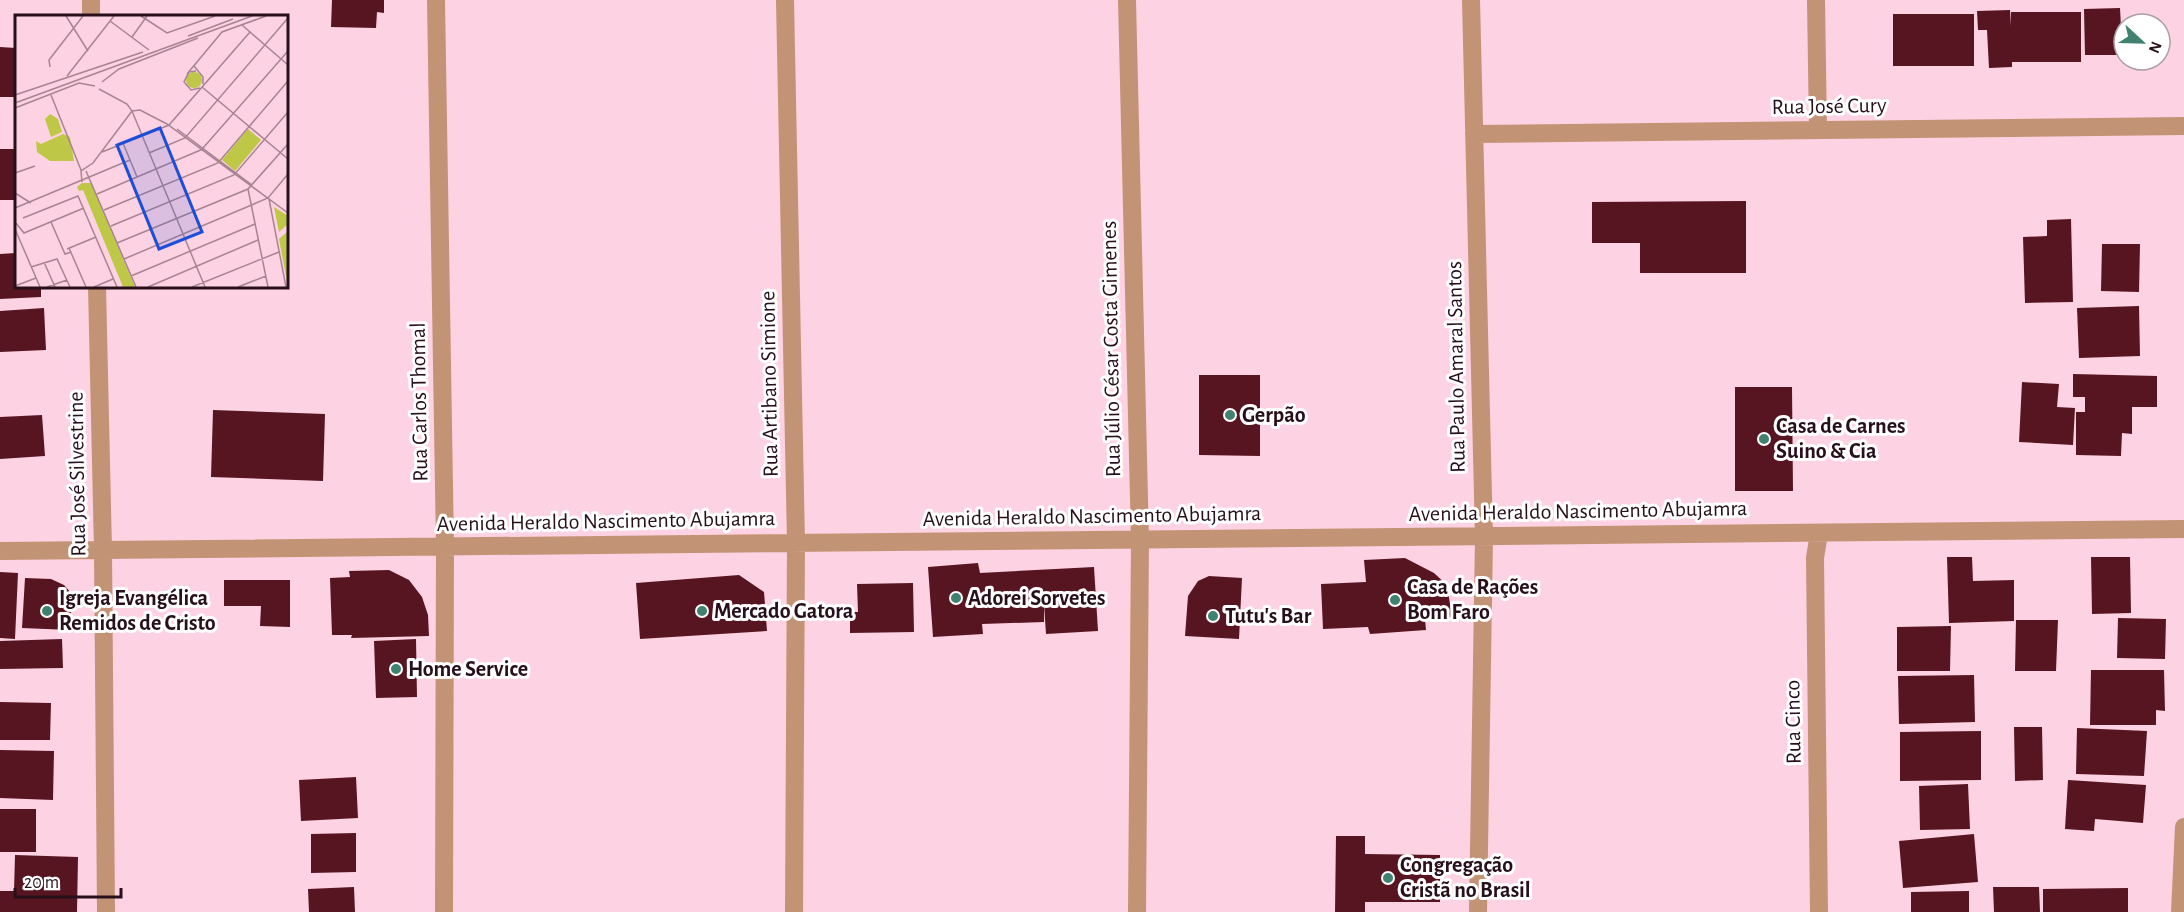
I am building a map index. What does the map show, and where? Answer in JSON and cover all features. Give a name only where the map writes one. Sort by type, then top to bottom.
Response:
[{"type":"street","name":"Rua Carlos Thomal","points":[[436,0],[445,547],[444,912]]},
{"type":"street","name":"Rua Artibano Simione","points":[[785,0],[796,543],[794,912]]},
{"type":"street","name":"Rua Júlio César Costa Gimenes","points":[[1127,0],[1140,540],[1137,912]]},
{"type":"street","name":"Rua Paulo Amaral Santos","points":[[1471,0],[1484,537],[1478,912]]},
{"type":"street","points":[[1816,0],[1818,130]]},
{"type":"street","name":"Rua José Cury","points":[[1474,134],[2184,126]]},
{"type":"street","name":"Rua José Silvestrine","points":[[97,288],[103,550],[106,912]]},
{"type":"street","name":"Avenida Heraldo Nascimento Abujamra","points":[[0,551],[2184,529]]},
{"type":"street","name":"Rua Cinco","points":[[1819,533],[1815,558],[1819,912]]},
{"type":"street","points":[[2180,912],[2184,826]]},
{"type":"building","points":[[332,0],[384,0],[384,13],[377,12],[376,28],[331,27]]},
{"type":"building","points":[[2120,8],[2120,12],[2112,12],[2112,55],[2085,55],[2084,9]]},
{"type":"building","points":[[2010,10],[2011,26],[2011,12],[2081,12],[2081,62],[2012,62],[2012,67],[1989,68],[1987,30],[1978,30],[1977,11]]},
{"type":"building","points":[[1893,14],[1974,14],[1974,66],[1893,66]]},
{"type":"building","points":[[0,47],[15,48],[15,97],[0,97]]},
{"type":"building","points":[[0,149],[15,149],[15,200],[0,200]]},
{"type":"building","points":[[1746,201],[1746,273],[1640,273],[1640,243],[1592,243],[1592,202]]},
{"type":"building","points":[[2071,219],[2073,302],[2025,303],[2023,237],[2047,236],[2047,220]]},
{"type":"building","points":[[2102,244],[2140,244],[2139,292],[2101,291]]},
{"type":"building","points":[[15,253],[15,288],[41,288],[41,297],[0,299],[0,254]]},
{"type":"building","points":[[2139,306],[2140,356],[2079,358],[2077,308]]},
{"type":"building","points":[[44,308],[46,350],[0,352],[0,311]]},
{"type":"building","points":[[2073,374],[2157,376],[2157,407],[2132,407],[2132,434],[2122,433],[2121,456],[2076,455],[2076,412],[2085,412],[2085,397],[2073,397]]},
{"type":"building","name":"Gerpão","points":[[1199,375],[1260,375],[1260,456],[1199,455]]},
{"type":"building","points":[[2022,382],[2059,384],[2057,407],[2075,408],[2073,445],[2019,442]]},
{"type":"building","name":"Casa de Carnes Suino & Cia","points":[[1735,387],[1792,387],[1793,491],[1735,491]]},
{"type":"building","points":[[213,410],[325,414],[323,481],[211,477]]},
{"type":"building","points":[[42,415],[45,456],[0,459],[0,417]]},
{"type":"building","points":[[1947,557],[1972,557],[1973,581],[2014,580],[2014,621],[1949,623]]},
{"type":"building","points":[[2091,557],[2130,557],[2131,613],[2092,614]]},
{"type":"building","points":[[1405,558],[1434,573],[1447,585],[1452,617],[1425,619],[1426,630],[1370,634],[1368,627],[1323,629],[1321,584],[1366,582],[1364,560]]},
{"type":"building","points":[[978,563],[980,573],[1094,567],[1098,631],[1046,634],[1044,604],[1044,622],[982,624],[983,634],[933,637],[928,567]]},
{"type":"building","points":[[389,570],[409,580],[422,597],[428,615],[429,636],[351,638],[352,635],[332,635],[330,578],[350,577],[349,571]]},
{"type":"building","points":[[0,572],[18,573],[15,639],[0,638]]},
{"type":"building","name":"Mercado Gatora","points":[[739,575],[764,592],[767,631],[640,639],[636,583]]},
{"type":"building","name":"Tutu's Bar","points":[[1209,576],[1242,578],[1239,639],[1185,636],[1188,596],[1198,581]]},
{"type":"building","name":"Igreja Evangélica Remidos de Cristo","points":[[25,578],[51,579],[64,585],[72,594],[70,630],[22,628]]},
{"type":"building","points":[[224,580],[290,580],[290,627],[260,626],[261,606],[224,606]]},
{"type":"building","points":[[913,583],[914,632],[850,633],[850,612],[858,612],[857,584]]},
{"type":"building","points":[[2118,618],[2166,619],[2165,659],[2117,658]]},
{"type":"building","points":[[2016,620],[2058,620],[2056,671],[2015,671]]},
{"type":"building","points":[[1951,626],[1950,671],[1897,671],[1897,627]]},
{"type":"building","points":[[62,639],[63,668],[0,669],[0,641]]},
{"type":"building","name":"Home Service","points":[[416,639],[417,697],[376,698],[374,641]]},
{"type":"building","points":[[2091,670],[2164,670],[2165,711],[2156,710],[2156,725],[2090,725]]},
{"type":"building","points":[[1974,675],[1975,722],[1899,724],[1898,676]]},
{"type":"building","points":[[0,702],[51,703],[50,740],[0,740]]},
{"type":"building","points":[[2014,727],[2042,727],[2043,780],[2015,781]]},
{"type":"building","points":[[2077,728],[2147,731],[2144,776],[2076,774]]},
{"type":"building","points":[[1981,731],[1981,780],[1900,781],[1900,732]]},
{"type":"building","points":[[0,750],[54,751],[53,800],[0,798]]},
{"type":"building","points":[[356,777],[358,818],[301,821],[299,780]]},
{"type":"building","points":[[2068,780],[2146,785],[2143,823],[2095,819],[2094,831],[2065,829]]},
{"type":"building","points":[[1968,784],[1970,829],[1920,830],[1919,786]]},
{"type":"building","points":[[0,809],[36,809],[36,852],[0,852]]},
{"type":"building","points":[[356,833],[356,872],[311,873],[311,834]]},
{"type":"building","points":[[1974,834],[1978,882],[1903,888],[1899,841]]},
{"type":"building","name":"Congregação Cristã no Brasil","points":[[1336,836],[1365,836],[1365,854],[1440,855],[1440,902],[1365,902],[1365,912],[1335,912]]},
{"type":"building","points":[[15,855],[78,857],[77,912],[0,912],[0,891],[14,891]]},
{"type":"building","points":[[354,887],[355,912],[309,912],[308,889]]},
{"type":"building","points":[[1993,887],[2039,887],[2040,912],[1994,912]]},
{"type":"building","points":[[2128,888],[2128,912],[2043,912],[2043,889]]},
{"type":"building","points":[[1969,891],[1969,912],[1911,912],[1911,892]]},
{"type":"place","name":"Gerpão","points":[[1230,415]]},
{"type":"place","name":"Casa de Carnes Suino & Cia","points":[[1764,439]]},
{"type":"place","name":"Adorei Sorvetes","points":[[956,598]]},
{"type":"place","name":"Casa de Rações Bom Faro","points":[[1395,600]]},
{"type":"place","name":"Igreja Evangélica Remidos de Cristo","points":[[47,611]]},
{"type":"place","name":"Mercado Gatora","points":[[702,611]]},
{"type":"place","name":"Tutu's Bar","points":[[1213,616]]},
{"type":"place","name":"Home Service","points":[[396,669]]},
{"type":"place","name":"Congregação Cristã no Brasil","points":[[1388,878]]}]
